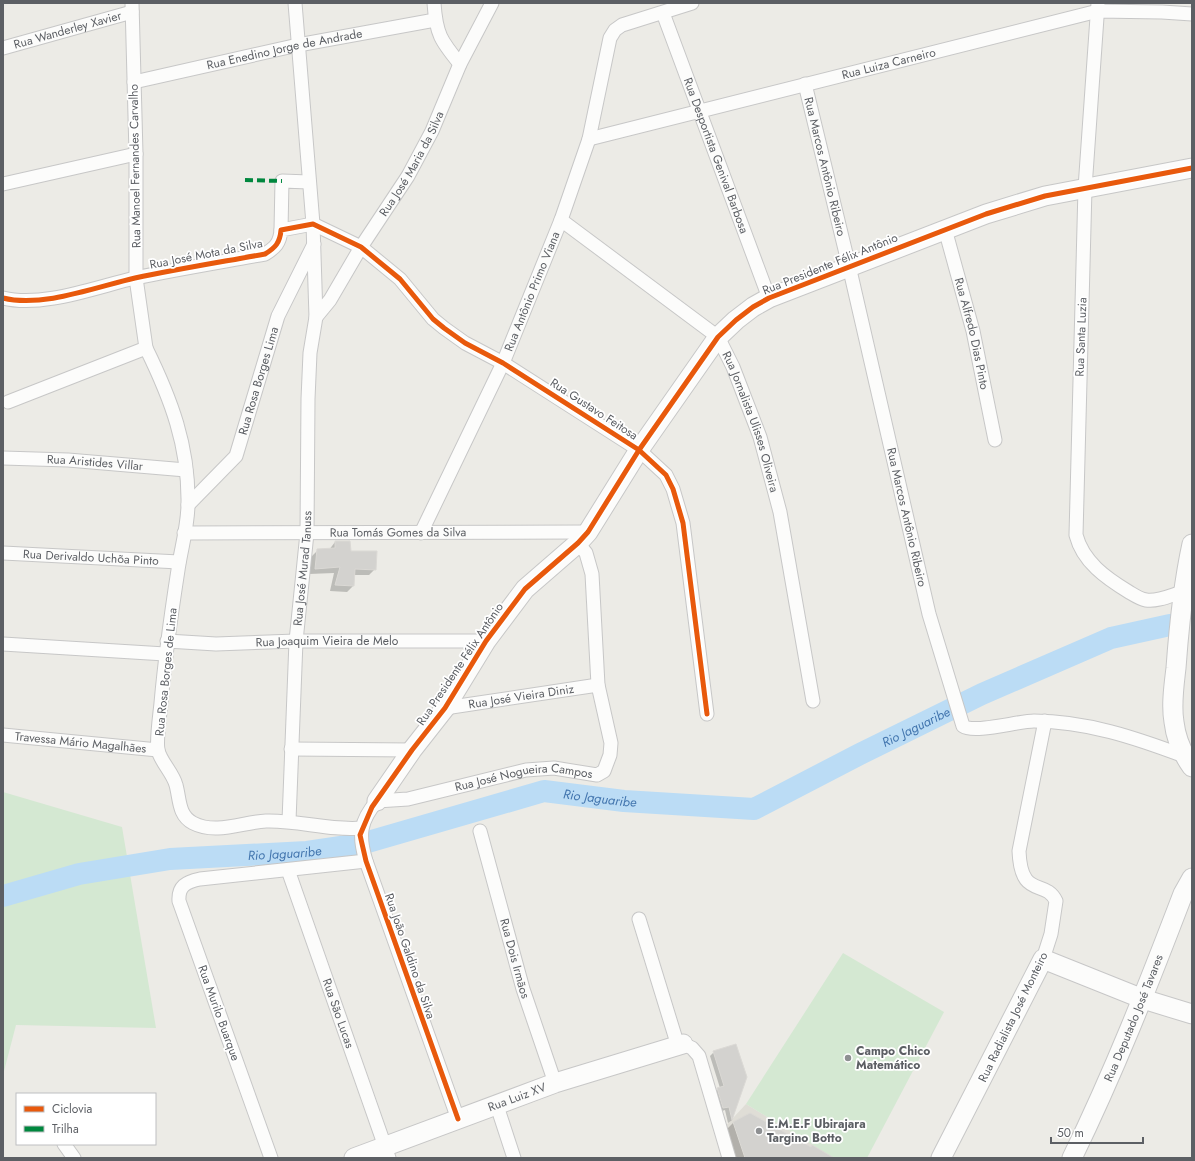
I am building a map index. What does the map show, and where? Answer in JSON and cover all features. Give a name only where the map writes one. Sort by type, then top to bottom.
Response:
[{"type":"street","name":"Rua José Murad Tanuss","points":[[289,820],[296,641],[308,533],[308,391],[310,353],[316,317],[313,224],[294,3]]},
{"type":"street","points":[[434,3],[435,20],[438,32],[443,43],[460,64]]},
{"type":"street","name":"Rua José Maria da Silva","points":[[316,317],[330,300],[361,247],[408,176],[429,137],[460,64],[492,3]]},
{"type":"street","points":[[663,13],[692,3]]},
{"type":"street","name":"Rua Luiza Carneiro","points":[[588,139],[699,112],[1098,7],[1192,14]]},
{"type":"street","name":"Rua Santa Luzia","points":[[1098,7],[1085,188],[1076,535],[1078,545],[1086,557],[1101,572],[1139,598],[1152,600],[1182,592]]},
{"type":"street","name":"Rua Wanderley Xavier","points":[[3,48],[132,8]]},
{"type":"street","name":"Rua Manoel Fernandes Carvalho","points":[[132,8],[136,154],[136,278],[146,348]]},
{"type":"street","name":"Rua Antônio Primo Viana","points":[[421,533],[503,363],[560,220],[588,139],[610,38],[615,30],[622,26],[663,13]]},
{"type":"street","name":"Rua Desportista Genival Barbosa","points":[[663,13],[769,298]]},
{"type":"street","name":"Rua Enedino Jorge de Andrade","points":[[134,82],[298,45],[435,20]]},
{"type":"street","name":"Rua Marcos Antônio Ribeiro","points":[[805,84],[849,266],[929,614],[963,726],[969,729],[1015,722],[1045,721],[1077,724],[1152,744],[1188,761]]},
{"type":"street","points":[[3,184],[136,154]]},
{"type":"street","name":"Rua Presidente Félix Antônio","points":[[377,800],[412,750],[445,708],[486,640],[525,588],[583,537],[639,450],[718,337],[736,320],[769,298],[945,229],[1045,196],[1192,168]]},
{"type":"street","name":"Rua José Mota da Silva","points":[[3,298],[22,301],[55,297],[136,278],[264,254],[273,249],[278,243],[281,230],[282,181],[309,182]]},
{"type":"street","name":"Rua Jornalista Ulisses Oliveira","points":[[560,220],[718,337],[733,367],[760,436],[780,512],[813,701]]},
{"type":"street","points":[[281,230],[313,224]]},
{"type":"street","name":"Rua Gustavo Feitosa","points":[[313,224],[361,247],[400,279],[433,318],[444,328],[465,343],[503,363],[639,450],[666,475],[673,489],[683,523],[707,714]]},
{"type":"street","name":"Rua Alfredo Dias Pinto","points":[[945,229],[973,331],[995,440]]},
{"type":"street","name":"Rua Rosa Borges Lima","points":[[188,505],[236,456],[278,316],[314,244]]},
{"type":"street","points":[[8,402],[146,348]]},
{"type":"street","name":"Rua Rosa Borges de Lima","points":[[146,348],[164,385],[176,419],[183,443],[186,470],[188,505],[166,647],[158,750],[176,785],[179,805],[184,815],[192,823],[202,827],[219,828],[263,821],[289,820],[330,829],[361,832]]},
{"type":"street","name":"Rua Aristides Villar","points":[[3,458],[68,460],[186,470]]},
{"type":"street","name":"Rua Tomás Gomes da Silva","points":[[184,533],[421,533],[583,537]]},
{"type":"street","name":"Rua José Nogueira Campos","points":[[377,800],[408,799],[526,770],[554,768],[597,775],[601,774],[607,765],[611,743],[598,685],[592,574],[583,537]]},
{"type":"street","points":[[1188,761],[1178,742],[1174,721],[1174,694],[1182,592],[1192,544]]},
{"type":"street","name":"Rua Derivaldo Uchõa Pinto","points":[[3,553],[179,562]]},
{"type":"street","name":"Rua Joaquim Vieira de Melo","points":[[3,644],[166,647],[296,641],[486,640]]},
{"type":"street","name":"Rua José Vieira Diniz","points":[[445,708],[598,685]]},
{"type":"street","name":"Rua Radialista José Monteiro","points":[[942,1158],[1043,959],[1051,934],[1056,901],[1049,893],[1030,884],[1025,879],[1021,870],[1019,851],[1045,721]]},
{"type":"street","name":"Travessa Mário Magalhães","points":[[3,735],[158,750]]},
{"type":"street","points":[[291,749],[412,750]]},
{"type":"street","points":[[361,832],[372,807],[377,800]]},
{"type":"street","name":"Rua Dois Irmãos","points":[[480,831],[523,989],[555,1083]]},
{"type":"street","name":"Rua João Galdino da Silva","points":[[361,832],[364,857],[458,1119]]},
{"type":"street","points":[[288,870],[364,857]]},
{"type":"street","name":"Rua Murilo Buarque","points":[[271,1158],[179,901],[179,893],[181,887],[191,881],[200,879],[288,870]]},
{"type":"street","name":"Rua São Lucas","points":[[288,870],[387,1153]]},
{"type":"street","name":"Rua Deputado José Tavares","points":[[1072,1158],[1099,1102],[1143,999],[1183,894],[1192,878]]},
{"type":"street","points":[[639,919],[680,1045],[692,1048],[699,1056],[729,1158]]},
{"type":"street","points":[[1043,959],[1143,999],[1192,1014]]},
{"type":"street","name":"Rua Luiz XV","points":[[354,1158],[387,1153],[458,1119],[497,1106],[555,1083],[680,1045]]},
{"type":"street","points":[[497,1106],[514,1158]]},
{"type":"street","points":[[65,1145],[74,1158]]},
{"type":"shaded area","name":"E.M.E.F Ubirajara Targino Botto","points":[[746,1104],[835,1158],[728,1158],[720,1132]]},
{"type":"green space","points":[[3,792],[122,827],[156,1028],[16,1025],[3,1075]]},
{"type":"green space","name":"Campo Chico Matemático","points":[[843,953],[944,1012],[867,1158],[834,1158],[746,1104]]},
{"type":"building","points":[[335,541],[350,541],[351,551],[377,551],[376,570],[355,569],[354,586],[335,585],[340,567],[315,569],[317,549],[335,548]]},
{"type":"building","points":[[736,1044],[747,1077],[732,1120],[729,1107],[723,1108],[717,1088],[724,1086],[713,1051]]},
{"type":"building","name":"E.M.E.F Ubirajara Targino Botto","points":[[750,1113],[834,1158],[745,1158],[733,1122]]},
{"type":"waterway","name":"Rio Jaguaribe","points":[[3,896],[79,874],[170,859],[307,852],[361,844],[544,791],[624,801],[754,809],[860,754],[982,694],[1111,638],[1170,625]]},
{"type":"marked path","points":[[245,180],[282,181]]},
{"type":"cycle path","points":[[458,1119],[366,861],[360,835],[372,807],[412,750],[445,708],[486,641],[525,589],[578,543],[588,532],[639,450],[718,337],[736,320],[753,307],[769,298],[986,214],[1045,196],[1192,168]]},
{"type":"cycle path","points":[[3,298],[18,300],[52,298],[135,278],[265,254],[272,250],[276,245],[281,230],[313,224],[361,247],[400,279],[433,319],[444,328],[465,343],[503,363],[639,450],[666,475],[673,489],[683,523],[707,714]]},
{"type":"place","name":"Campo Chico Matemático","points":[[848,1058]]},
{"type":"place","name":"E.M.E.F Ubirajara Targino Botto","points":[[759,1131]]}]
